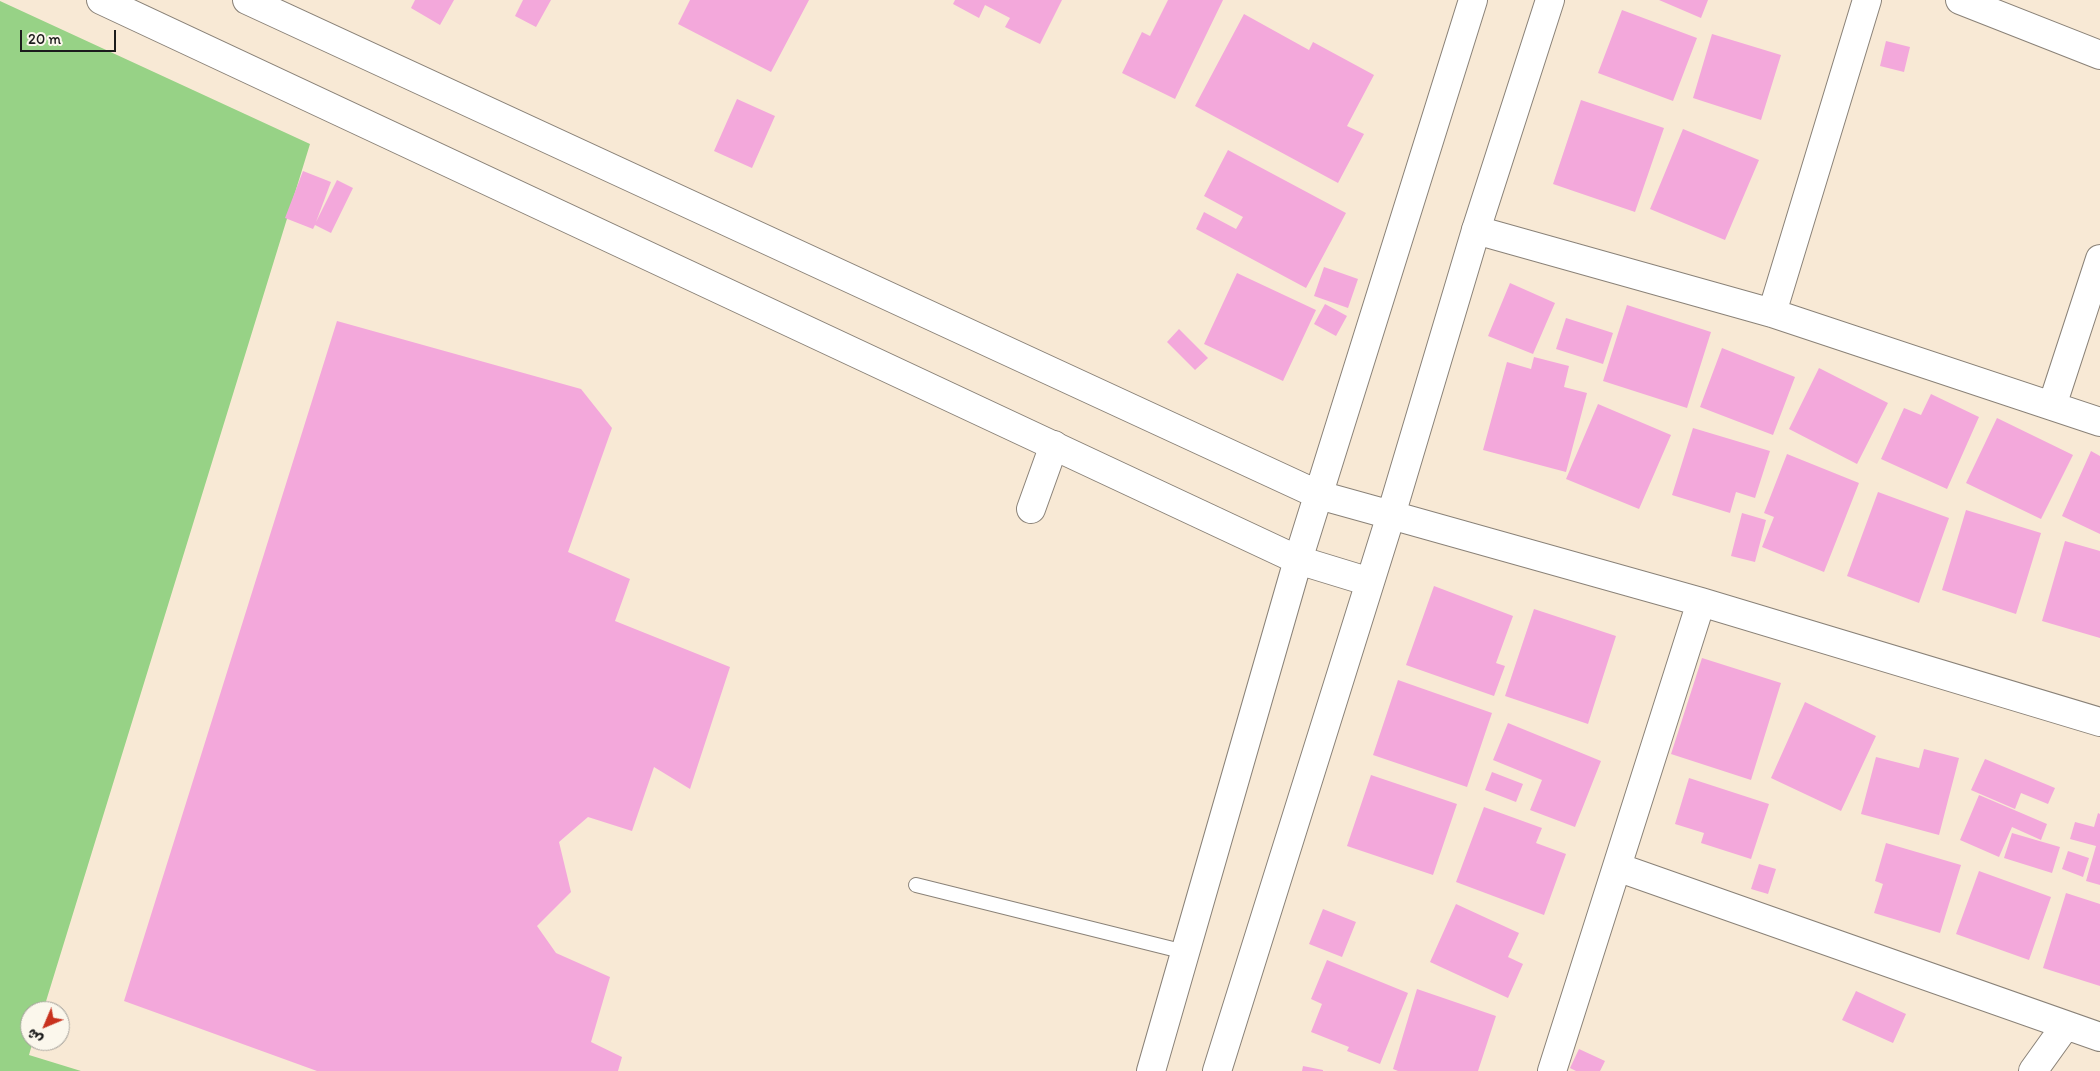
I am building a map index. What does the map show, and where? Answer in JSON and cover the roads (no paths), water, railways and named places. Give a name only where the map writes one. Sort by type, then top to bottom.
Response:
[{"type":"street","points":[[101,0],[1298,560],[1370,582]]},
{"type":"street","points":[[247,0],[1319,495],[1701,602],[2100,722]]},
{"type":"street","points":[[1151,1071],[1298,560],[1473,0]]},
{"type":"street","points":[[1772,313],[1867,0]]},
{"type":"street","points":[[1960,0],[2100,55]]},
{"type":"street","points":[[1217,1071],[1391,515],[1543,7]]},
{"type":"street","points":[[1476,230],[1772,313],[2100,422]]},
{"type":"street","points":[[2052,406],[2100,260]]},
{"type":"street","points":[[1032,509],[1054,445]]},
{"type":"street","points":[[1552,1071],[1701,602]]},
{"type":"street","points":[[1617,867],[2100,1037]]},
{"type":"street","points":[[2033,1071],[2066,1025]]},
{"type":"lane","points":[[916,885],[1185,952]]}]
